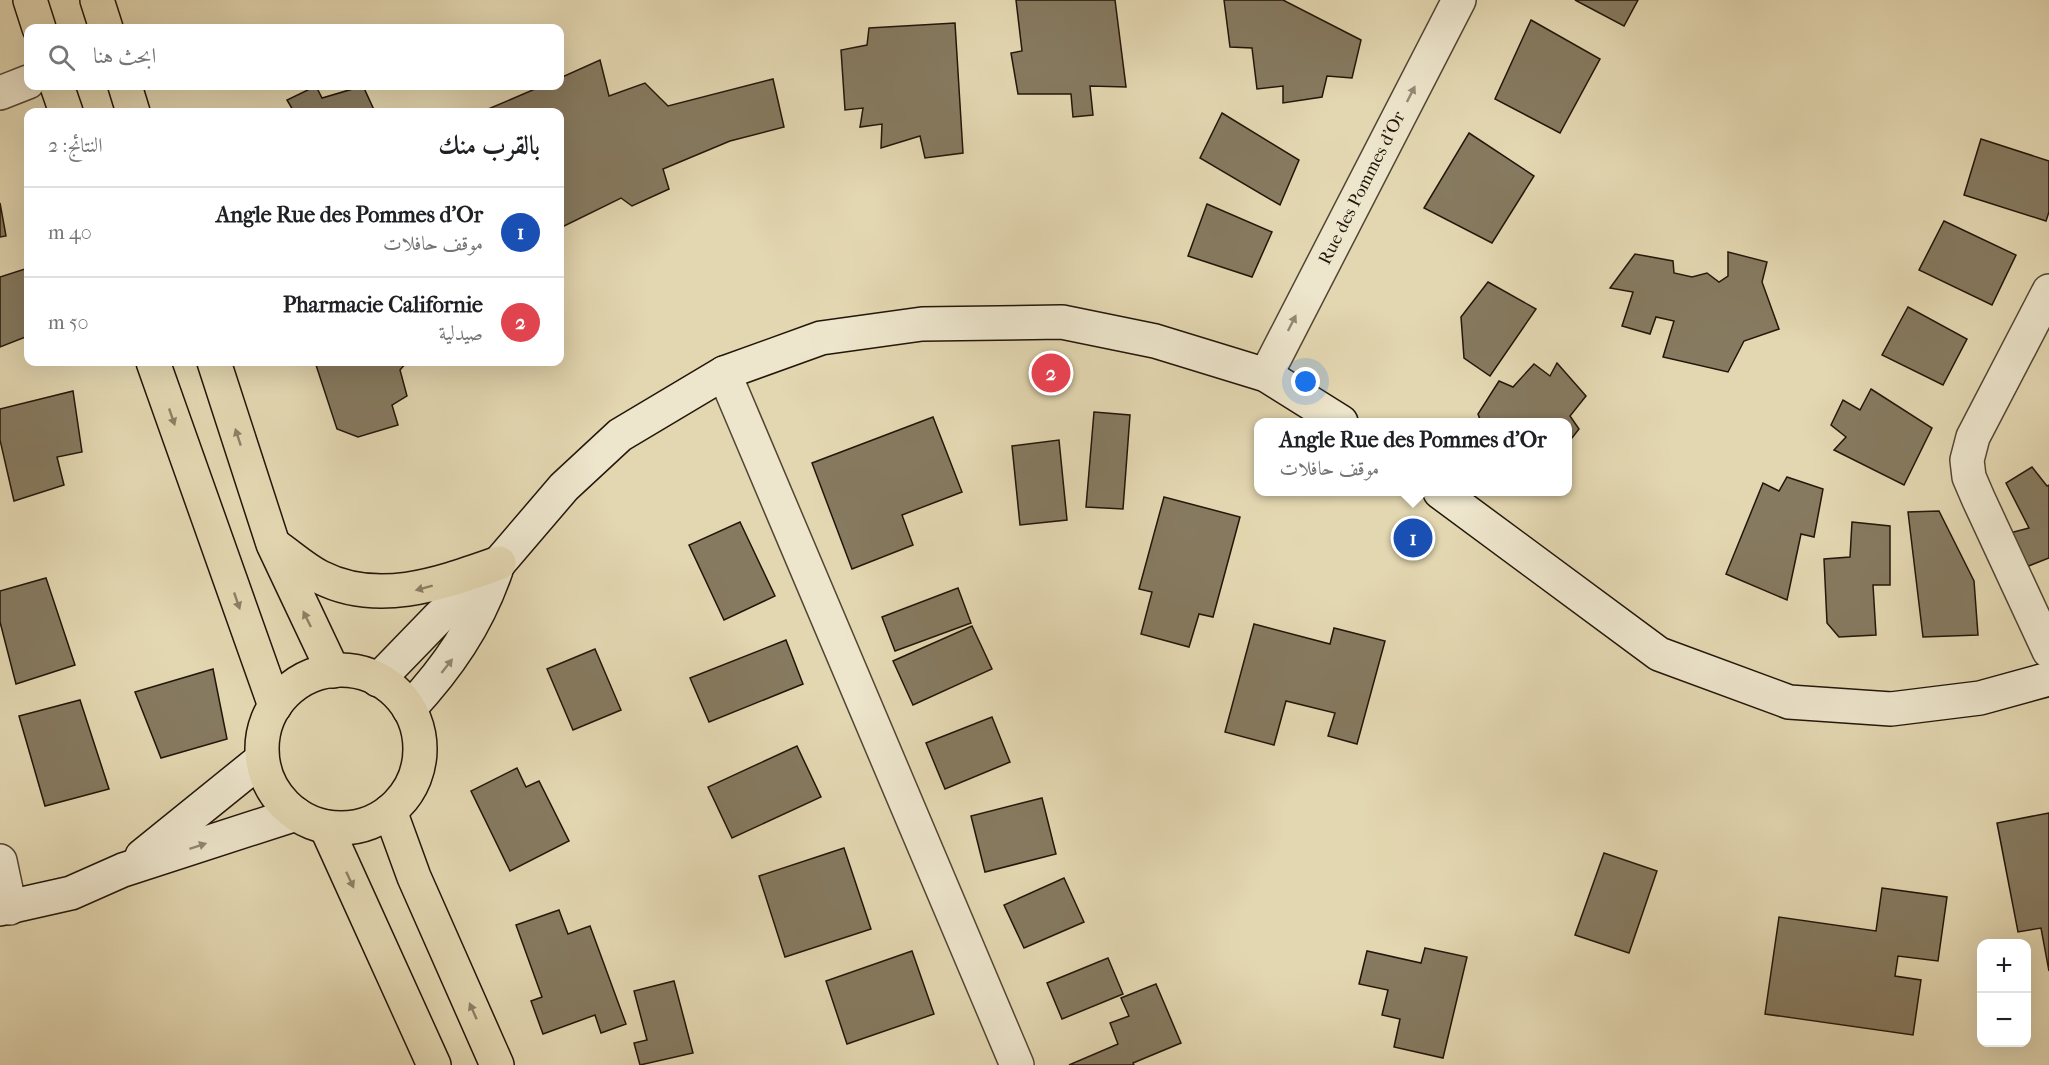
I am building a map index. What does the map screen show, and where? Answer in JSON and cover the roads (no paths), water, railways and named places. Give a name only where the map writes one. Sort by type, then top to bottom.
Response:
[{"type":"main road","points":[[30,0],[38,24]]},
{"type":"main road","points":[[97,0],[105,24]]},
{"type":"main road","name":"Rue des Pommes d'Or","points":[[1266,375],[1459,0]]},
{"type":"main road","points":[[0,93],[24,84]]},
{"type":"main road","points":[[58,90],[65,108]]},
{"type":"main road","points":[[126,90],[132,108]]},
{"type":"main road","points":[[2049,291],[1981,418],[1967,460],[1969,477],[1978,498],[2049,651]]},
{"type":"main road","points":[[378,680],[440,616],[499,563],[564,487],[620,435],[724,373],[821,338],[922,324],[1062,322],[1155,341],[1266,375],[1333,418]]},
{"type":"main road","points":[[154,366],[275,706]]},
{"type":"main road","points":[[215,366],[273,544],[333,671]]},
{"type":"main road","points":[[724,373],[1017,1065]]},
{"type":"main road","points":[[1445,496],[1659,654],[1790,702],[1891,709],[1980,698],[2049,679]]},
{"type":"main road","points":[[273,544],[319,577],[343,585],[382,590],[413,590],[499,563]]},
{"type":"main road","points":[[409,710],[442,672],[471,630],[487,597],[499,563]]},
{"type":"main road","points":[[333,671],[361,673],[393,690],[409,710],[419,737],[418,765],[409,790],[390,811],[373,821],[354,827],[326,827],[296,814],[273,790],[262,759],[264,730],[275,706],[288,690],[305,679],[333,671]]},
{"type":"main road","points":[[123,870],[262,759]]},
{"type":"main road","points":[[390,811],[414,877],[497,1065]]},
{"type":"main road","points":[[0,861],[5,908],[71,892],[123,870],[296,814]]},
{"type":"main road","points":[[326,827],[434,1065]]},
{"type":"place","name":"Pharmacie Californie","points":[[1051,373]]},
{"type":"place","name":"Angle Rue des Pommes d'Or","points":[[1413,538]]}]
